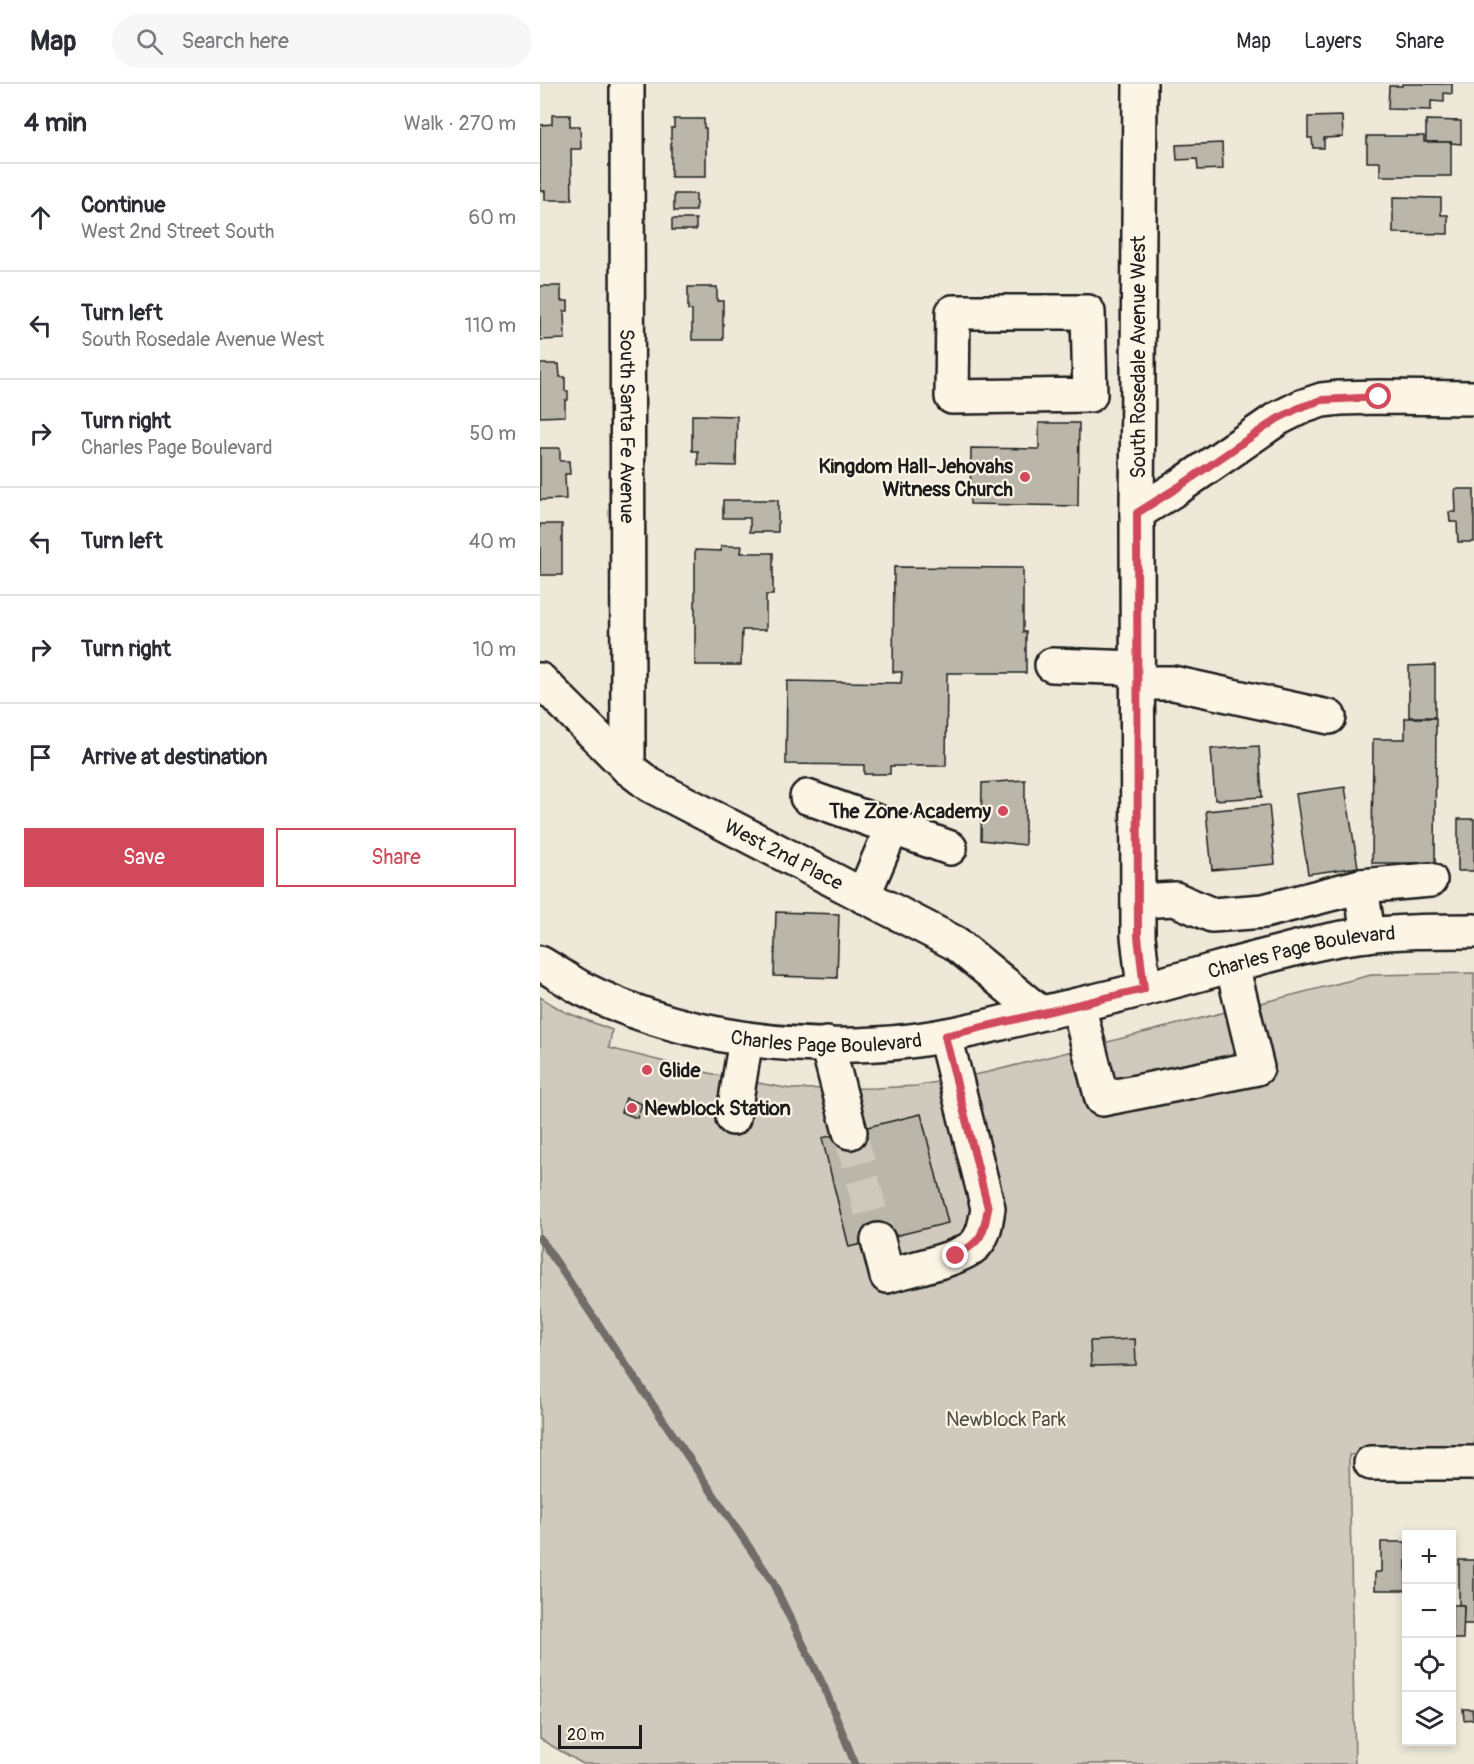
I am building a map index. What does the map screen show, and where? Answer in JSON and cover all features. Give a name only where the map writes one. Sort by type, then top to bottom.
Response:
[{"type":"street","name":"South Santa Fe Avenue","points":[[627,84],[628,768]]},
{"type":"street","name":"South Rosedale Avenue West","points":[[1140,84],[1137,513],[1138,936],[1144,989]]},
{"type":"street","points":[[953,312],[1088,312],[1089,362],[1089,395],[952,397],[953,312]]},
{"type":"street","points":[[1089,362],[1138,362]]},
{"type":"street","points":[[1137,513],[1277,419],[1301,407],[1322,400],[1350,398],[1474,398]]},
{"type":"street","points":[[1052,665],[1137,675],[1329,717]]},
{"type":"street","name":"West 2nd Place","points":[[540,680],[628,768],[650,785],[955,943],[1041,1014]]},
{"type":"street","points":[[807,797],[950,849]]},
{"type":"street","points":[[863,896],[892,828]]},
{"type":"street","points":[[1138,901],[1175,899],[1212,915],[1264,911],[1361,886],[1430,880]]},
{"type":"street","points":[[1361,886],[1368,935]]},
{"type":"street","points":[[1264,911],[1270,955]]},
{"type":"street","name":"Charles Page Boulevard","points":[[540,963],[582,988],[655,1018],[700,1030],[746,1039],[786,1043],[879,1044],[945,1036],[1144,989],[1312,945],[1368,935],[1425,931],[1474,931]]},
{"type":"street","points":[[1078,1005],[1102,1099],[1257,1068],[1232,965]]},
{"type":"street","points":[[878,1240],[887,1275],[956,1256],[976,1244],[985,1228],[988,1208],[945,1036]]},
{"type":"street","points":[[733,1118],[746,1039]]},
{"type":"street","points":[[827,1044],[850,1132]]},
{"type":"street","points":[[1371,1464],[1474,1464]]},
{"type":"green space","name":"Newblock Park","points":[[1474,973],[1474,1455],[1349,1455],[1355,1764],[583,1764],[540,1739],[540,997],[563,1011],[612,1030],[609,1048],[725,1077],[791,1089],[876,1088],[916,1086],[989,1072],[1371,975]]},
{"type":"building","points":[[1402,84],[1452,84],[1452,94],[1444,93],[1444,102],[1431,101],[1431,110],[1388,109],[1389,86],[1402,86]]},
{"type":"building","points":[[552,115],[570,115],[570,126],[580,126],[581,149],[571,149],[572,200],[545,200],[545,191],[540,191],[540,125],[552,124]]},
{"type":"building","points":[[1342,116],[1343,137],[1324,138],[1324,148],[1313,148],[1312,138],[1308,138],[1308,117]]},
{"type":"building","points":[[674,119],[704,119],[706,177],[671,177],[671,128],[674,128]]},
{"type":"building","points":[[1426,120],[1461,121],[1461,144],[1426,142]]},
{"type":"building","points":[[1367,136],[1424,136],[1424,142],[1451,142],[1451,176],[1380,176],[1380,162],[1367,162]]},
{"type":"building","points":[[1222,143],[1223,169],[1198,170],[1197,159],[1177,160],[1176,145]]},
{"type":"building","points":[[674,194],[696,194],[696,211],[674,211]]},
{"type":"building","points":[[1393,197],[1441,198],[1441,215],[1448,215],[1448,234],[1393,233]]},
{"type":"building","points":[[672,219],[696,219],[696,230],[672,230]]},
{"type":"building","points":[[540,286],[561,286],[561,301],[568,301],[568,311],[564,311],[565,339],[540,340]]},
{"type":"building","points":[[688,287],[717,287],[717,301],[723,301],[723,340],[692,340],[692,310],[688,310]]},
{"type":"building","points":[[540,364],[559,364],[560,377],[565,377],[565,391],[568,391],[568,400],[565,400],[565,416],[540,417]]},
{"type":"building","points":[[692,415],[737,416],[736,466],[698,465],[698,451],[692,451]]},
{"type":"building","name":"Kingdom Hall-Jehovahs Witness Church","points":[[1039,423],[1079,423],[1078,506],[970,504],[971,448],[1039,449]]},
{"type":"building","points":[[540,448],[560,448],[560,461],[569,461],[570,474],[565,474],[566,499],[540,500]]},
{"type":"building","points":[[1455,489],[1474,489],[1474,542],[1458,542],[1457,522],[1450,522],[1449,512],[1456,512]]},
{"type":"building","points":[[723,500],[778,500],[778,532],[750,532],[750,518],[723,518]]},
{"type":"building","points":[[540,524],[562,524],[562,575],[540,575]]},
{"type":"building","points":[[721,546],[742,546],[741,553],[773,553],[773,595],[766,595],[766,630],[742,630],[741,665],[695,665],[695,550],[721,551]]},
{"type":"building","points":[[894,567],[1023,568],[1023,632],[1026,632],[1026,673],[947,673],[946,766],[890,766],[890,774],[864,774],[864,765],[786,764],[787,681],[901,683],[902,672],[893,672]]},
{"type":"building","points":[[1435,665],[1435,717],[1409,717],[1409,666]]},
{"type":"building","points":[[1405,718],[1436,718],[1435,863],[1372,863],[1373,739],[1405,739]]},
{"type":"building","points":[[1259,746],[1262,797],[1215,800],[1211,749]]},
{"type":"building","name":"The Zone Academy","points":[[1025,780],[1025,845],[981,840],[982,783]]},
{"type":"building","points":[[1345,787],[1358,867],[1308,874],[1296,794]]},
{"type":"building","points":[[1269,805],[1275,864],[1212,870],[1206,811]]},
{"type":"building","points":[[1458,819],[1474,819],[1474,871],[1458,871]]},
{"type":"building","points":[[776,912],[839,914],[837,978],[774,976]]},
{"type":"building","name":"Newblock Station","points":[[626,1098],[642,1104],[637,1118],[621,1112]]},
{"type":"building","points":[[921,1114],[948,1223],[849,1247],[822,1138]]},
{"type":"building","points":[[1135,1339],[1136,1365],[1091,1366],[1090,1341]]},
{"type":"building","points":[[1381,1542],[1402,1542],[1402,1590],[1375,1590],[1375,1572],[1381,1572]]},
{"type":"building","points":[[1459,1560],[1474,1560],[1474,1624],[1463,1624],[1464,1605],[1459,1605]]},
{"type":"building","points":[[1456,1605],[1464,1605],[1463,1639],[1456,1639]]},
{"type":"building","points":[[1463,1709],[1472,1709],[1473,1719],[1464,1720]]},
{"type":"waterway","points":[[540,1238],[772,1581],[824,1687],[855,1764]]},
{"type":"tunnel","points":[[850,1132],[878,1240]]},
{"type":"place","name":"Kingdom Hall-Jehovahs Witness Church","points":[[1025,477]]},
{"type":"place","name":"The Zone Academy","points":[[1003,811]]},
{"type":"place","name":"Glide","points":[[647,1070]]},
{"type":"place","name":"Newblock Station","points":[[632,1108]]},
{"type":"route","points":[[956,1256],[976,1244],[985,1228],[988,1208],[945,1036],[1144,989],[1138,936],[1137,513],[1277,419],[1301,407],[1322,400],[1379,397]]}]
